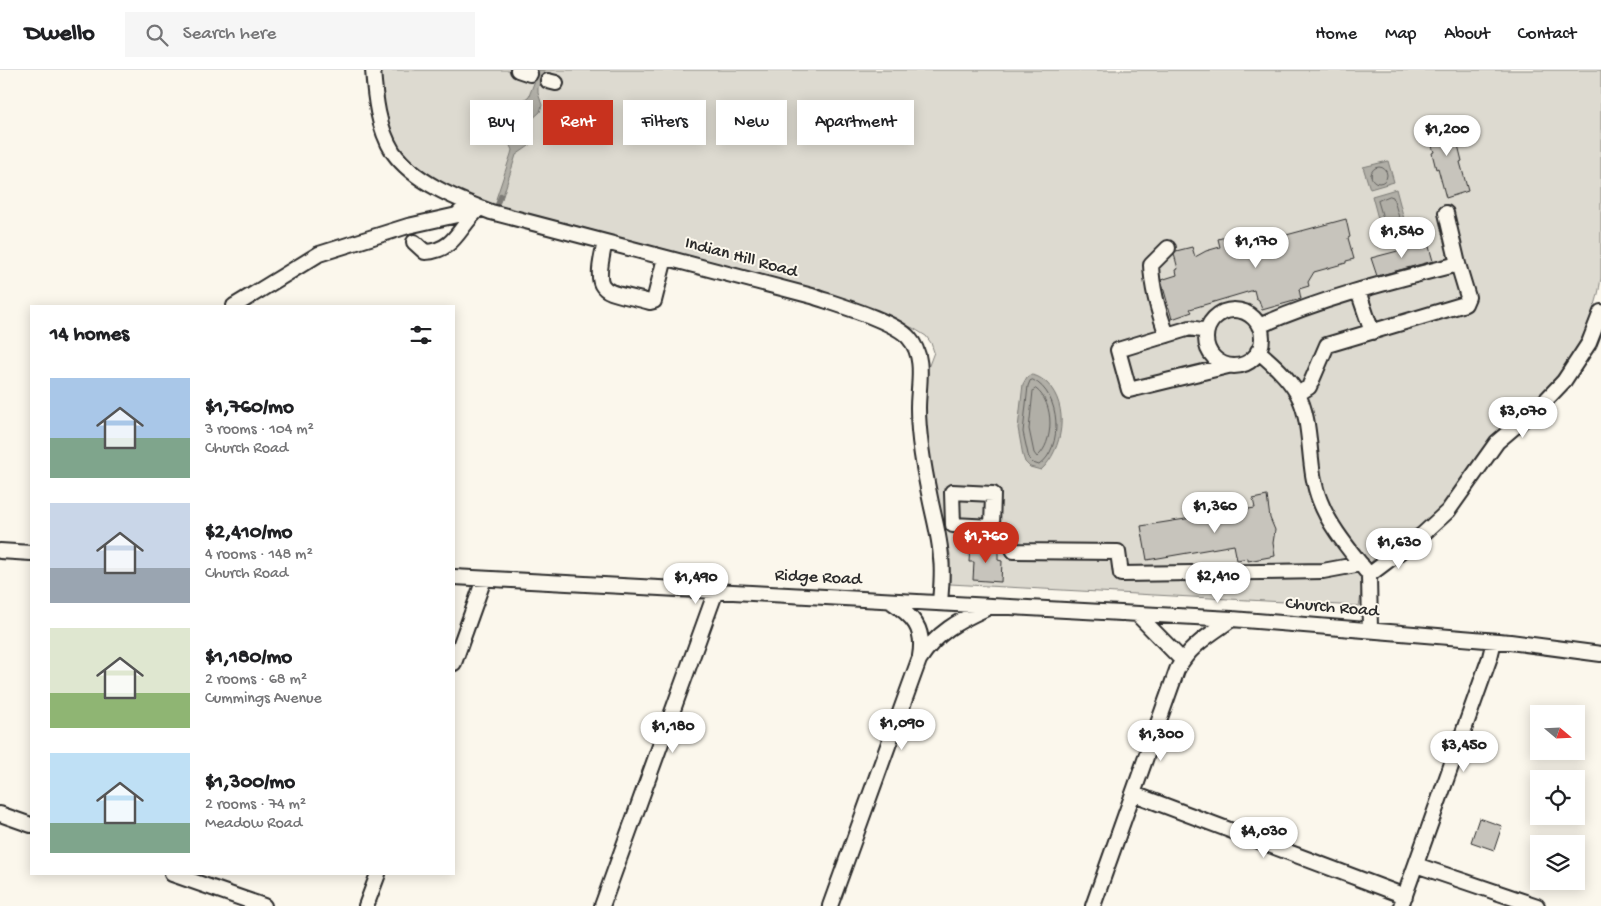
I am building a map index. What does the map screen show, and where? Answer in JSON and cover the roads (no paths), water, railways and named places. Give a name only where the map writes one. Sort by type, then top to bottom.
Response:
[{"type":"street","name":"Indian Hill Road","points":[[373,70],[375,94],[385,136],[394,152],[405,164],[439,190],[474,206],[812,296],[885,323],[909,338],[916,348],[919,360],[918,409],[923,460],[942,559],[940,603]]},
{"type":"street","points":[[414,242],[425,252],[437,252],[456,238],[474,206]]},
{"type":"street","points":[[236,305],[319,254],[408,226],[457,215],[474,206]]},
{"type":"street","points":[[1298,394],[1309,387],[1327,345],[1465,304],[1468,297],[1446,213]]},
{"type":"street","points":[[605,242],[600,280],[601,285],[607,291],[615,294],[650,302],[654,301],[665,258]]},
{"type":"street","points":[[1167,335],[1156,306],[1151,265],[1168,248]]},
{"type":"street","points":[[1259,326],[1276,318],[1358,291],[1458,264]]},
{"type":"street","points":[[1358,291],[1372,332]]},
{"type":"street","points":[[1206,331],[1190,328],[1118,350],[1129,390],[1228,366],[1246,364],[1258,351],[1261,343],[1261,334],[1259,326],[1249,314],[1242,311],[1227,311],[1214,318],[1206,331],[1208,349],[1213,357],[1220,363],[1228,366]]},
{"type":"street","points":[[953,525],[992,526],[1005,534],[1014,551],[1118,552],[1121,574],[1365,570],[1422,535],[1448,511],[1497,442],[1545,401],[1564,381],[1589,343],[1601,312]]},
{"type":"street","points":[[1258,351],[1288,380],[1298,394],[1304,410],[1311,469],[1320,502],[1340,537],[1365,570],[1370,630]]},
{"type":"street","points":[[939,541],[953,525],[952,492],[993,494],[992,526]]},
{"type":"street","points":[[932,508],[952,508]]},
{"type":"street","points":[[0,551],[30,553]]},
{"type":"street","name":"Ridge Road","points":[[455,577],[940,603]]},
{"type":"street","points":[[455,660],[484,579]]},
{"type":"street","points":[[602,906],[716,592]]},
{"type":"street","points":[[830,906],[919,660],[922,646],[918,626],[907,613],[890,601]]},
{"type":"street","name":"Church Road","points":[[940,603],[1232,619],[1494,641],[1601,654]]},
{"type":"street","points":[[919,660],[928,646],[940,634],[954,624],[990,607]]},
{"type":"street","points":[[1137,614],[1182,660]]},
{"type":"street","points":[[1093,906],[1182,660],[1199,642],[1232,619]]},
{"type":"street","points":[[1134,794],[1403,901],[1490,658],[1494,641]]},
{"type":"street","points":[[0,814],[30,825]]},
{"type":"street","points":[[1416,865],[1537,906]]},
{"type":"street","points":[[175,875],[264,906]]},
{"type":"street","points":[[366,906],[378,875]]},
{"type":"water","points":[[539,70],[545,70],[538,88],[542,105],[540,112],[533,118],[533,100],[524,100],[529,96]]},
{"type":"water","points":[[510,145],[529,145],[516,155],[502,199],[496,199],[512,150]]},
{"type":"water","points":[[1388,161],[1394,182],[1370,189],[1363,167]]},
{"type":"water","points":[[1396,189],[1404,219],[1410,218],[1415,235],[1379,245],[1374,228],[1380,226],[1372,196]]},
{"type":"water","points":[[1030,375],[1037,376],[1047,383],[1059,403],[1061,415],[1059,440],[1049,461],[1041,470],[1030,467],[1025,462],[1018,428],[1023,384]]},
{"type":"waterway","points":[[497,205],[501,195]]}]
